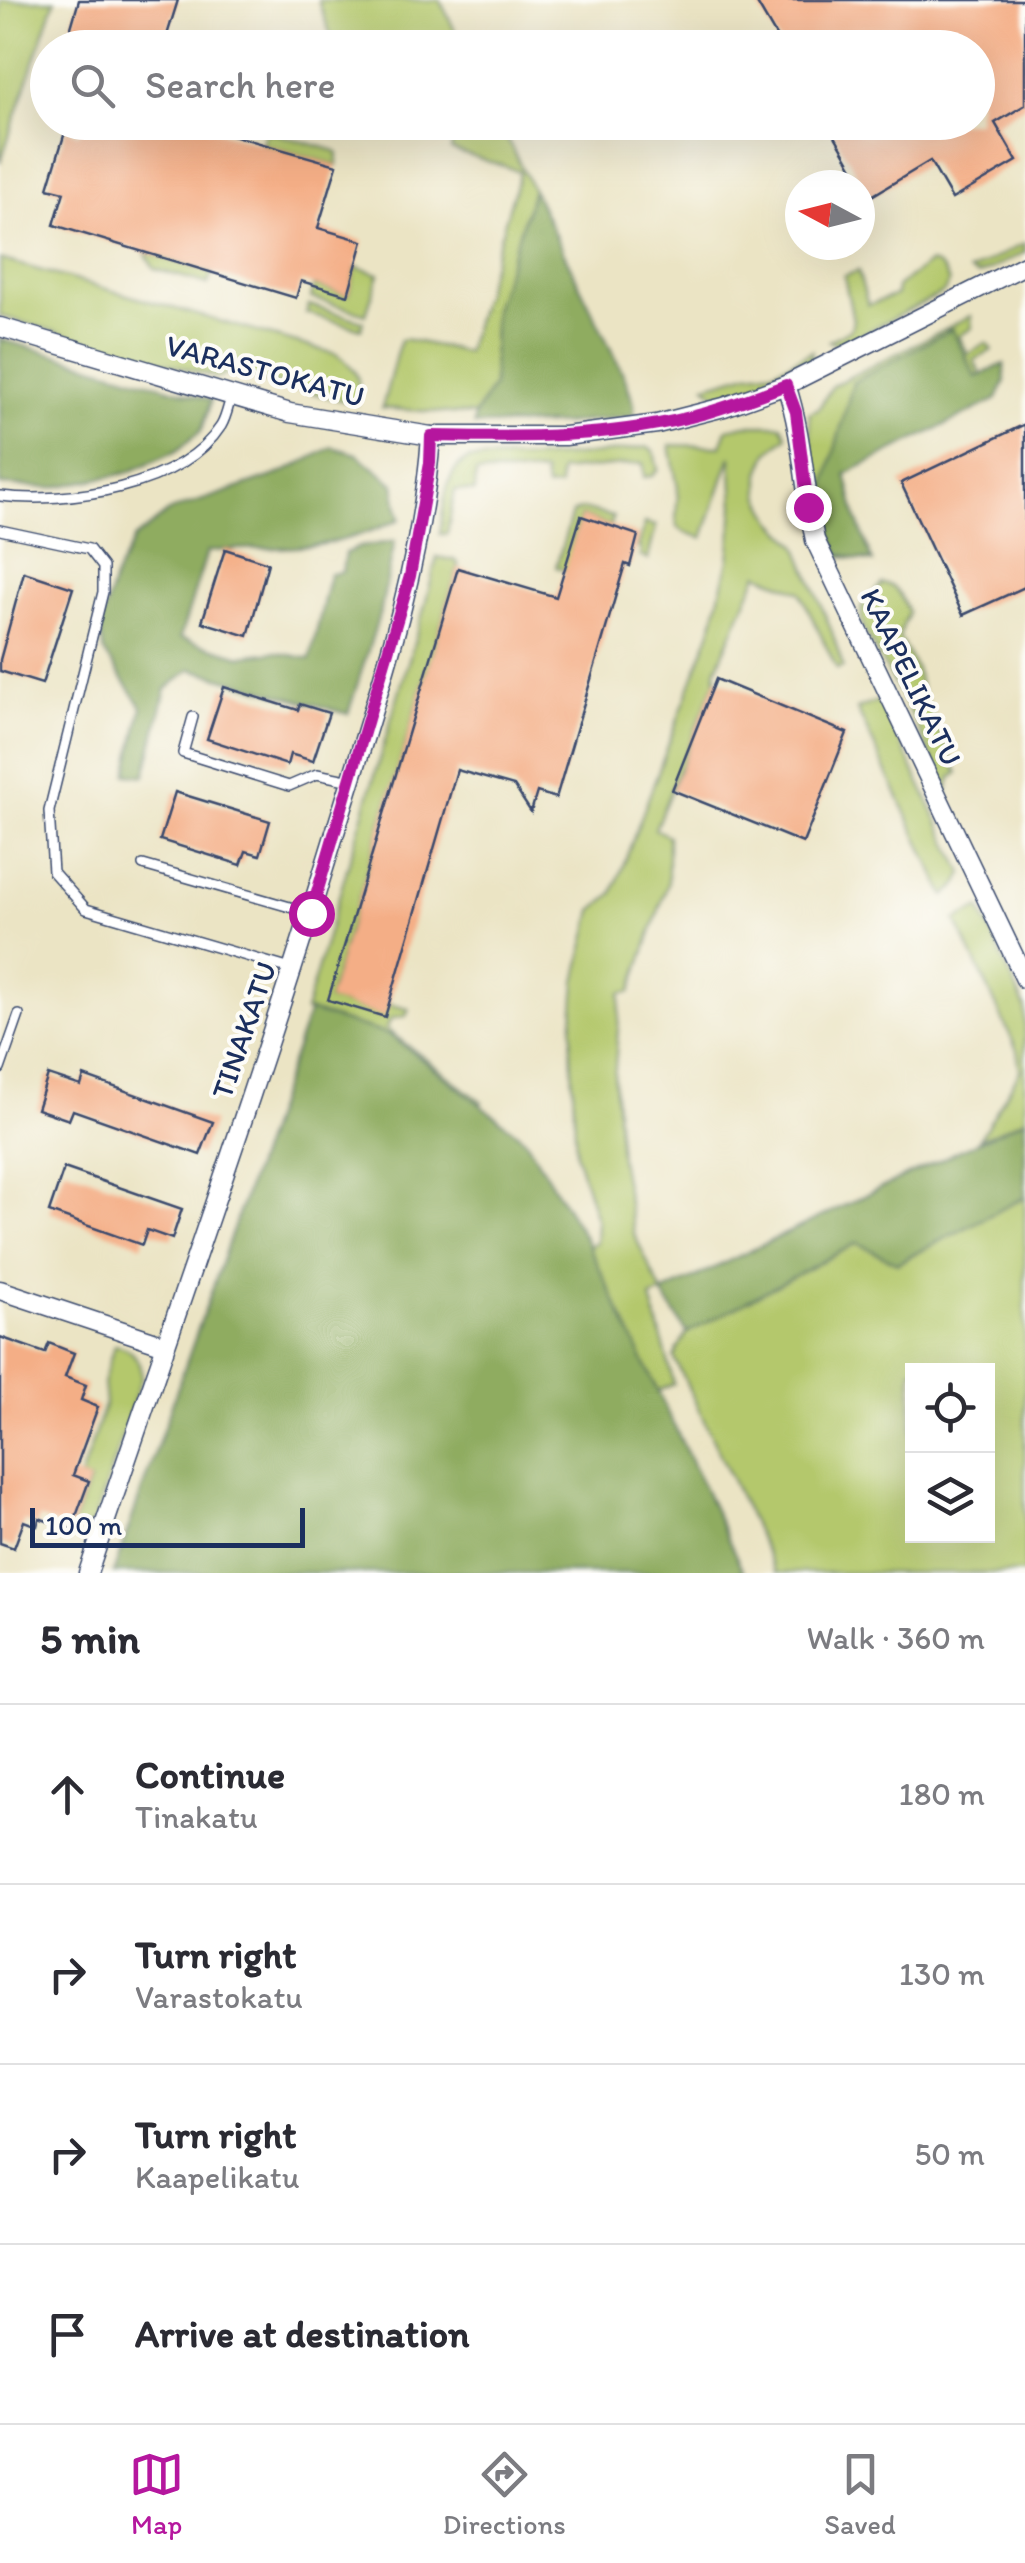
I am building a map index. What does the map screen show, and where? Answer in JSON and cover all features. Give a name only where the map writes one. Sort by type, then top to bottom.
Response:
[{"type":"street","name":"VARASTOKATU","points":[[0,327],[290,412],[431,436],[533,438],[638,427],[704,414],[786,385],[1025,265]]},
{"type":"street","name":"KAAPELIKATU","points":[[786,385],[796,412],[815,540],[1025,980]]},
{"type":"street","name":"TINAKATU","points":[[88,1573],[294,970],[410,576],[430,463],[431,436]]},
{"type":"street","points":[[0,1290],[165,1344]]},
{"type":"lane","points":[[0,496],[94,493],[176,467],[215,434],[224,422],[232,394]]},
{"type":"lane","points":[[0,530],[89,548],[103,566],[103,592],[49,811],[53,872],[86,909],[294,970]]},
{"type":"lane","points":[[193,717],[183,753],[290,786],[317,774],[351,781]]},
{"type":"lane","points":[[143,866],[311,913]]},
{"type":"lane","points":[[0,1069],[19,1015]]},
{"type":"green space","points":[[0,0],[55,0],[45,30],[30,30],[30,74],[0,163]]},
{"type":"green space","points":[[318,0],[440,0],[455,30],[329,30]]},
{"type":"green space","points":[[263,140],[298,140],[336,151],[337,165],[262,144]]},
{"type":"green space","points":[[453,140],[508,140],[533,190],[494,310],[493,386],[475,415],[382,408],[400,340],[466,352],[520,171],[451,150]]},
{"type":"green space","points":[[533,190],[625,378],[634,416],[561,424],[474,425],[475,415],[493,386],[494,310]]},
{"type":"green space","points":[[1025,243],[1025,252],[978,275],[970,271]]},
{"type":"green space","points":[[145,252],[212,273],[208,284],[154,269]]},
{"type":"green space","points":[[0,259],[336,354],[357,375],[357,404],[229,372],[218,378],[0,316]]},
{"type":"green space","points":[[929,263],[940,267],[946,275],[949,282],[944,292],[839,346],[829,341],[851,329],[853,320],[844,276],[858,271],[868,305],[896,295],[897,287]]},
{"type":"green space","points":[[356,267],[379,274],[366,314],[311,298],[314,285],[348,295]]},
{"type":"green space","points":[[309,305],[363,321],[361,329],[306,313]]},
{"type":"green space","points":[[971,316],[972,328],[959,336],[968,354],[987,343],[992,350],[974,360],[981,375],[976,378],[952,330],[821,502],[856,559],[873,562],[836,556],[816,499],[809,413],[819,408],[832,386]]},
{"type":"green space","points":[[952,329],[976,377],[1004,364],[1005,381],[997,399],[846,474],[872,560],[838,553],[821,502],[853,382]]},
{"type":"green space","points":[[0,339],[211,400],[202,430],[177,451],[127,473],[51,488],[0,485]]},
{"type":"green space","points":[[812,351],[811,360],[736,393],[718,396],[706,385],[775,370]]},
{"type":"green space","points":[[782,425],[787,436],[768,453],[760,473],[760,495],[773,521],[797,545],[843,667],[837,669],[800,592],[758,574],[655,829],[668,836],[668,883],[631,992],[621,993],[614,1080],[620,1158],[634,1234],[662,1293],[651,1298],[674,1384],[658,1391],[621,1320],[577,1253],[596,1242],[597,1222],[576,1154],[571,1047],[576,981],[593,910],[613,893],[711,630],[729,560],[734,507],[731,456],[703,538],[677,527],[678,489],[670,445],[721,446],[727,429]]},
{"type":"green space","points":[[332,447],[357,454],[394,484],[400,519],[322,544],[207,552],[180,638],[241,656],[275,652],[310,659],[330,574],[342,572],[345,553],[395,541],[381,609],[348,714],[191,669],[166,689],[145,776],[127,774],[142,707],[104,652],[100,627],[114,579],[134,539],[170,511],[282,473]]},
{"type":"green space","points":[[647,447],[654,451],[658,470],[652,476],[644,477],[643,463],[560,471],[559,487],[546,488],[544,473],[476,473],[475,492],[455,490],[447,534],[440,534],[449,481],[469,459],[542,458]]},
{"type":"green space","points":[[582,509],[613,517],[611,526],[581,516],[571,549],[571,572],[556,567],[572,513]]},
{"type":"green space","points":[[645,523],[656,526],[648,559],[640,556],[638,548]]},
{"type":"green space","points":[[437,557],[454,560],[458,568],[328,1000],[384,1016],[388,1004],[409,1009],[406,1016],[391,1019],[386,1029],[482,1102],[470,1110],[404,1062],[305,1011]]},
{"type":"green space","points":[[882,584],[896,590],[908,612],[899,637],[958,773],[951,778],[947,792],[916,724],[864,629],[862,608]]},
{"type":"green space","points":[[880,700],[963,873],[957,886],[945,896],[857,709]]},
{"type":"green space","points":[[980,908],[1025,1008],[1025,1119],[979,1140],[1020,1071],[1017,1050],[956,920]]},
{"type":"green space","points":[[309,1011],[390,1035],[525,1139],[586,1240],[744,1573],[113,1573]]},
{"type":"green space","points":[[1025,1119],[1025,1197],[897,1263],[857,1243],[687,1333],[662,1293]]},
{"type":"green space","points":[[1025,1197],[1025,1573],[776,1573],[674,1357],[687,1332],[857,1243],[898,1263]]},
{"type":"green space","points":[[114,1345],[134,1355],[142,1376],[94,1521],[85,1529],[71,1530],[89,1482],[80,1478],[105,1403],[103,1383]]},
{"type":"building","points":[[79,0],[178,0],[169,30],[70,30]]},
{"type":"building","points":[[755,0],[1025,0],[1025,105],[995,123],[995,30],[772,30]]},
{"type":"building","points":[[995,123],[1017,161],[952,199],[930,161],[875,194],[875,170],[855,170],[837,140],[995,140]]},
{"type":"building","points":[[63,140],[249,140],[337,165],[318,228],[363,241],[348,295],[301,281],[296,298],[54,225],[64,192],[48,188]]},
{"type":"building","points":[[1025,424],[1025,587],[963,615],[901,483]]},
{"type":"building","points":[[581,516],[638,535],[630,566],[625,564],[556,798],[537,792],[531,812],[514,786],[457,770],[385,1017],[328,1000],[458,568],[556,597]]},
{"type":"building","points":[[225,549],[268,563],[248,636],[202,622]]},
{"type":"building","points":[[24,572],[73,588],[42,684],[0,671]]},
{"type":"building","points":[[716,679],[847,733],[803,843],[672,790]]},
{"type":"building","points":[[224,687],[298,710],[300,704],[329,713],[313,761],[290,754],[287,765],[207,739]]},
{"type":"building","points":[[175,792],[270,821],[260,855],[246,851],[241,865],[160,840]]},
{"type":"building","points":[[48,1075],[81,1086],[84,1076],[213,1122],[200,1155],[73,1110],[69,1120],[37,1109]]},
{"type":"building","points":[[64,1168],[182,1209],[172,1239],[147,1230],[142,1245],[49,1212]]},
{"type":"building","points":[[0,1337],[45,1353],[49,1343],[74,1353],[65,1377],[86,1385],[81,1400],[98,1407],[73,1475],[89,1481],[71,1530],[39,1518],[37,1526],[24,1521],[14,1548],[0,1543]]},
{"type":"route","points":[[311,913],[410,576],[430,463],[431,436],[533,438],[599,433],[704,414],[786,385],[796,412],[808,507]]}]
